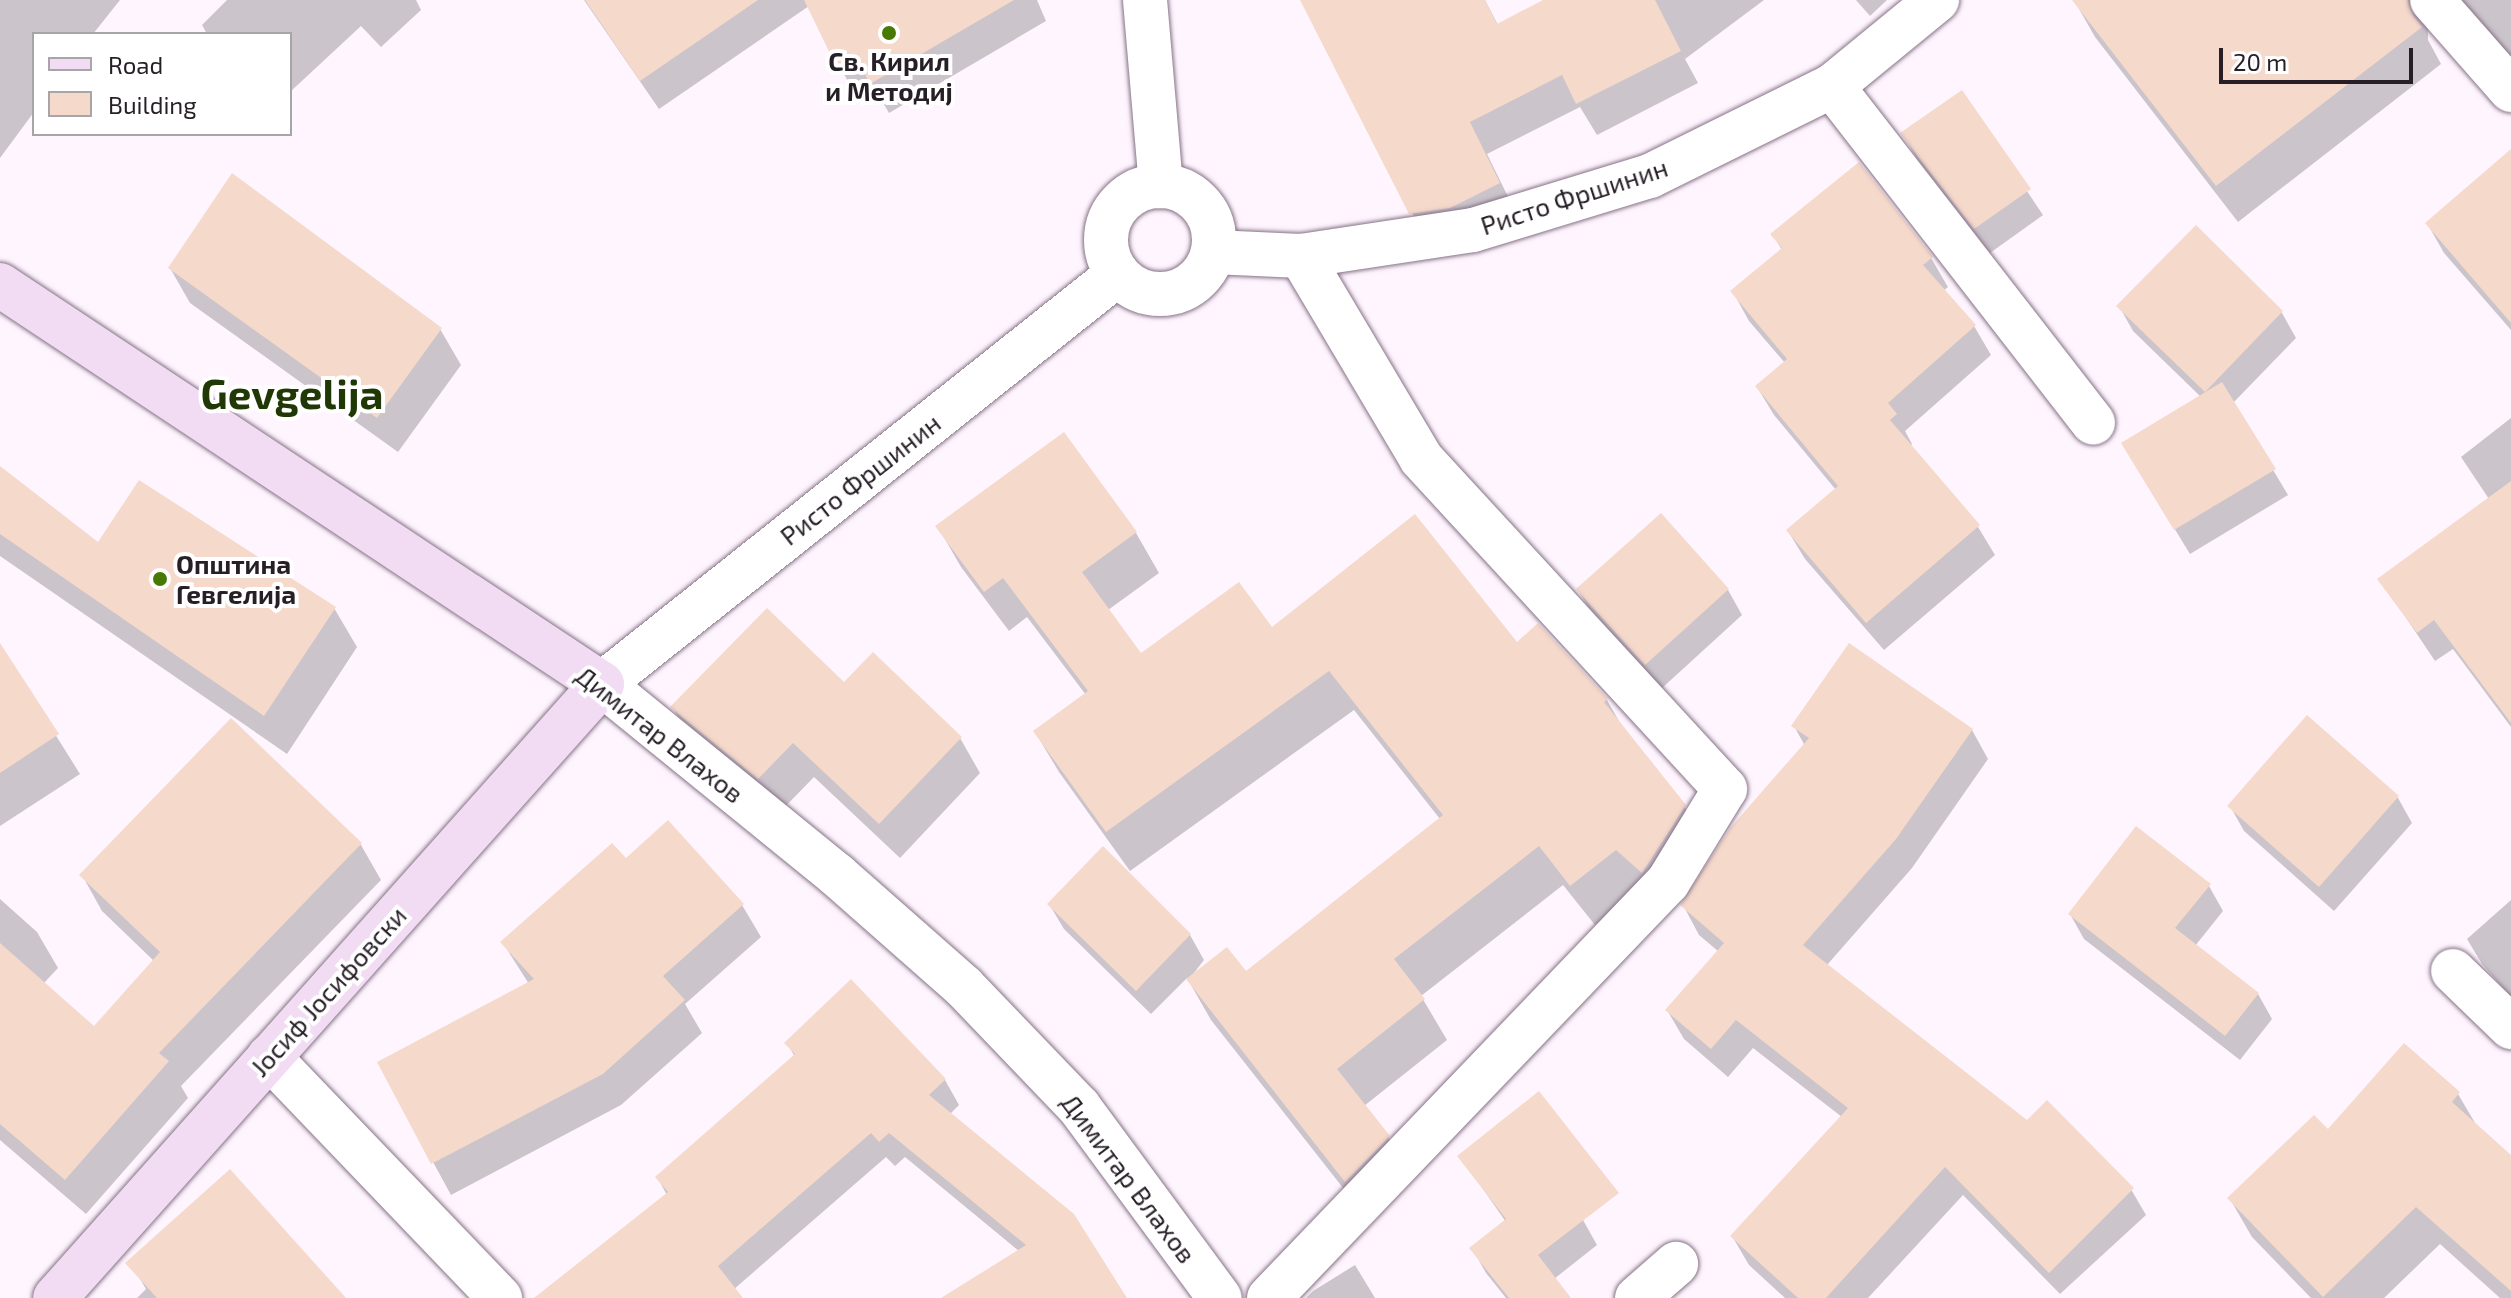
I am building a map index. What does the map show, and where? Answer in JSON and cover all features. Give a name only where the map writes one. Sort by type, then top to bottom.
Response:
[{"type":"main road","name":"Димитар Влахов","points":[[0,285],[602,684]]},
{"type":"main road","name":"Јосиф Јосифовски","points":[[55,1298],[602,684]]},
{"type":"street","points":[[1145,0],[1161,186]]},
{"type":"street","name":"Ристо Фршинин","points":[[1213,252],[1301,256],[1473,230],[1650,176],[1832,86],[1937,0]]},
{"type":"street","points":[[2432,0],[2511,90]]},
{"type":"street","points":[[1832,86],[2093,423]]},
{"type":"street","points":[[1161,186],[1180,189],[1202,207],[1214,233],[1213,252],[1205,270],[1191,284],[1172,293],[1153,294],[1133,287],[1118,274],[1106,242],[1115,208],[1143,188],[1161,186]]},
{"type":"street","points":[[1269,1298],[1668,882],[1725,789],[1421,458],[1301,256]]},
{"type":"street","name":"Ристо Фршинин","points":[[602,684],[1118,274]]},
{"type":"street","name":"Димитар Влахов","points":[[602,684],[837,875],[964,987],[1079,1107],[1220,1298]]},
{"type":"street","points":[[2453,971],[2511,1027]]},
{"type":"street","points":[[269,1057],[500,1298]]},
{"type":"street","points":[[1637,1298],[1676,1264]]},
{"type":"building","points":[[585,0],[758,0],[640,81]]},
{"type":"building","name":"Св. Кирил и Методиј","points":[[804,0],[1014,0],[870,84],[860,65],[840,74]]},
{"type":"building","points":[[1300,0],[1485,0],[1497,24],[1543,0],[1655,0],[1681,51],[1576,104],[1562,75],[1470,122],[1500,183],[1450,208],[1409,214]]},
{"type":"building","points":[[2072,0],[2408,0],[2413,16],[2422,27],[2216,186]]},
{"type":"building","points":[[1962,90],[2031,189],[1974,229],[1900,133]]},
{"type":"building","points":[[2511,149],[2511,323],[2425,223]]},
{"type":"building","points":[[1859,162],[1933,257],[1923,265],[1976,325],[1888,403],[1897,414],[1890,420],[1980,525],[1866,623],[1786,530],[1838,486],[1755,386],[1787,359],[1730,291],[1782,248],[1770,234]]},
{"type":"building","points":[[232,173],[442,328],[377,418],[168,268]]},
{"type":"building","points":[[2196,225],[2283,311],[2205,392],[2116,306]]},
{"type":"building","points":[[2222,382],[2276,469],[2174,530],[2121,443]]},
{"type":"building","points":[[1064,432],[1137,532],[1082,572],[1141,653],[1239,582],[1272,627],[1415,514],[1517,642],[1538,623],[1608,699],[1604,702],[1686,805],[1642,873],[1616,850],[1570,886],[1539,846],[1394,959],[1425,999],[1337,1069],[1390,1136],[1345,1182],[1186,979],[1227,947],[1246,971],[1443,815],[1329,671],[1106,832],[1033,731],[1088,691],[1003,578],[984,592],[935,526]]},
{"type":"building","points":[[0,466],[98,542],[139,480],[336,607],[264,716],[0,534]]},
{"type":"building","points":[[2511,481],[2511,723],[2434,620],[2417,633],[2377,579]]},
{"type":"building","points":[[1661,513],[1729,589],[1645,665],[1576,589]]},
{"type":"building","points":[[767,608],[844,682],[873,652],[962,737],[879,824],[793,743],[758,779],[670,707]]},
{"type":"building","points":[[0,643],[59,734],[0,773]]},
{"type":"building","points":[[1849,643],[1973,729],[1896,839],[1803,945],[2027,1120],[2047,1100],[2134,1188],[2049,1273],[1945,1167],[1826,1298],[1798,1298],[1730,1236],[1848,1108],[1736,1020],[1711,1049],[1665,1010],[1724,943],[1680,905],[1731,827],[1809,738],[1791,726]]},
{"type":"building","points":[[2307,715],[2399,796],[2319,887],[2227,806]]},
{"type":"building","points":[[231,718],[362,843],[159,1053],[169,1061],[65,1180],[0,1124],[0,943],[94,1026],[160,952],[79,875]]},
{"type":"building","points":[[668,820],[744,904],[663,976],[685,1000],[603,1074],[431,1164],[377,1062],[534,979],[500,942],[612,843],[626,858]]},
{"type":"building","points":[[2136,826],[2211,884],[2175,928],[2259,993],[2225,1036],[2068,914]]},
{"type":"building","points":[[1103,846],[1191,934],[1136,991],[1047,904]]},
{"type":"building","points":[[851,979],[946,1079],[929,1095],[1074,1214],[1127,1298],[941,1298],[1026,1245],[889,1133],[879,1142],[871,1133],[718,1266],[743,1298],[534,1298],[668,1192],[655,1177],[795,1054],[784,1043]]},
{"type":"building","points":[[2404,1043],[2460,1092],[2452,1102],[2511,1155],[2511,1291],[2416,1207],[2323,1297],[2227,1198],[2314,1115],[2328,1129]]},
{"type":"building","points":[[1539,1091],[1619,1193],[1538,1255],[1571,1298],[1509,1298],[1469,1248],[1506,1219],[1457,1156]]},
{"type":"building","points":[[230,1169],[346,1298],[157,1298],[125,1263]]},
{"type":"place","name":"Св. Кирил и Методиј","points":[[889,33]]},
{"type":"place","name":"Општина Гевгелија","points":[[160,579]]},
{"type":"district","name":"Gevgelija","points":[[292,392]]}]
